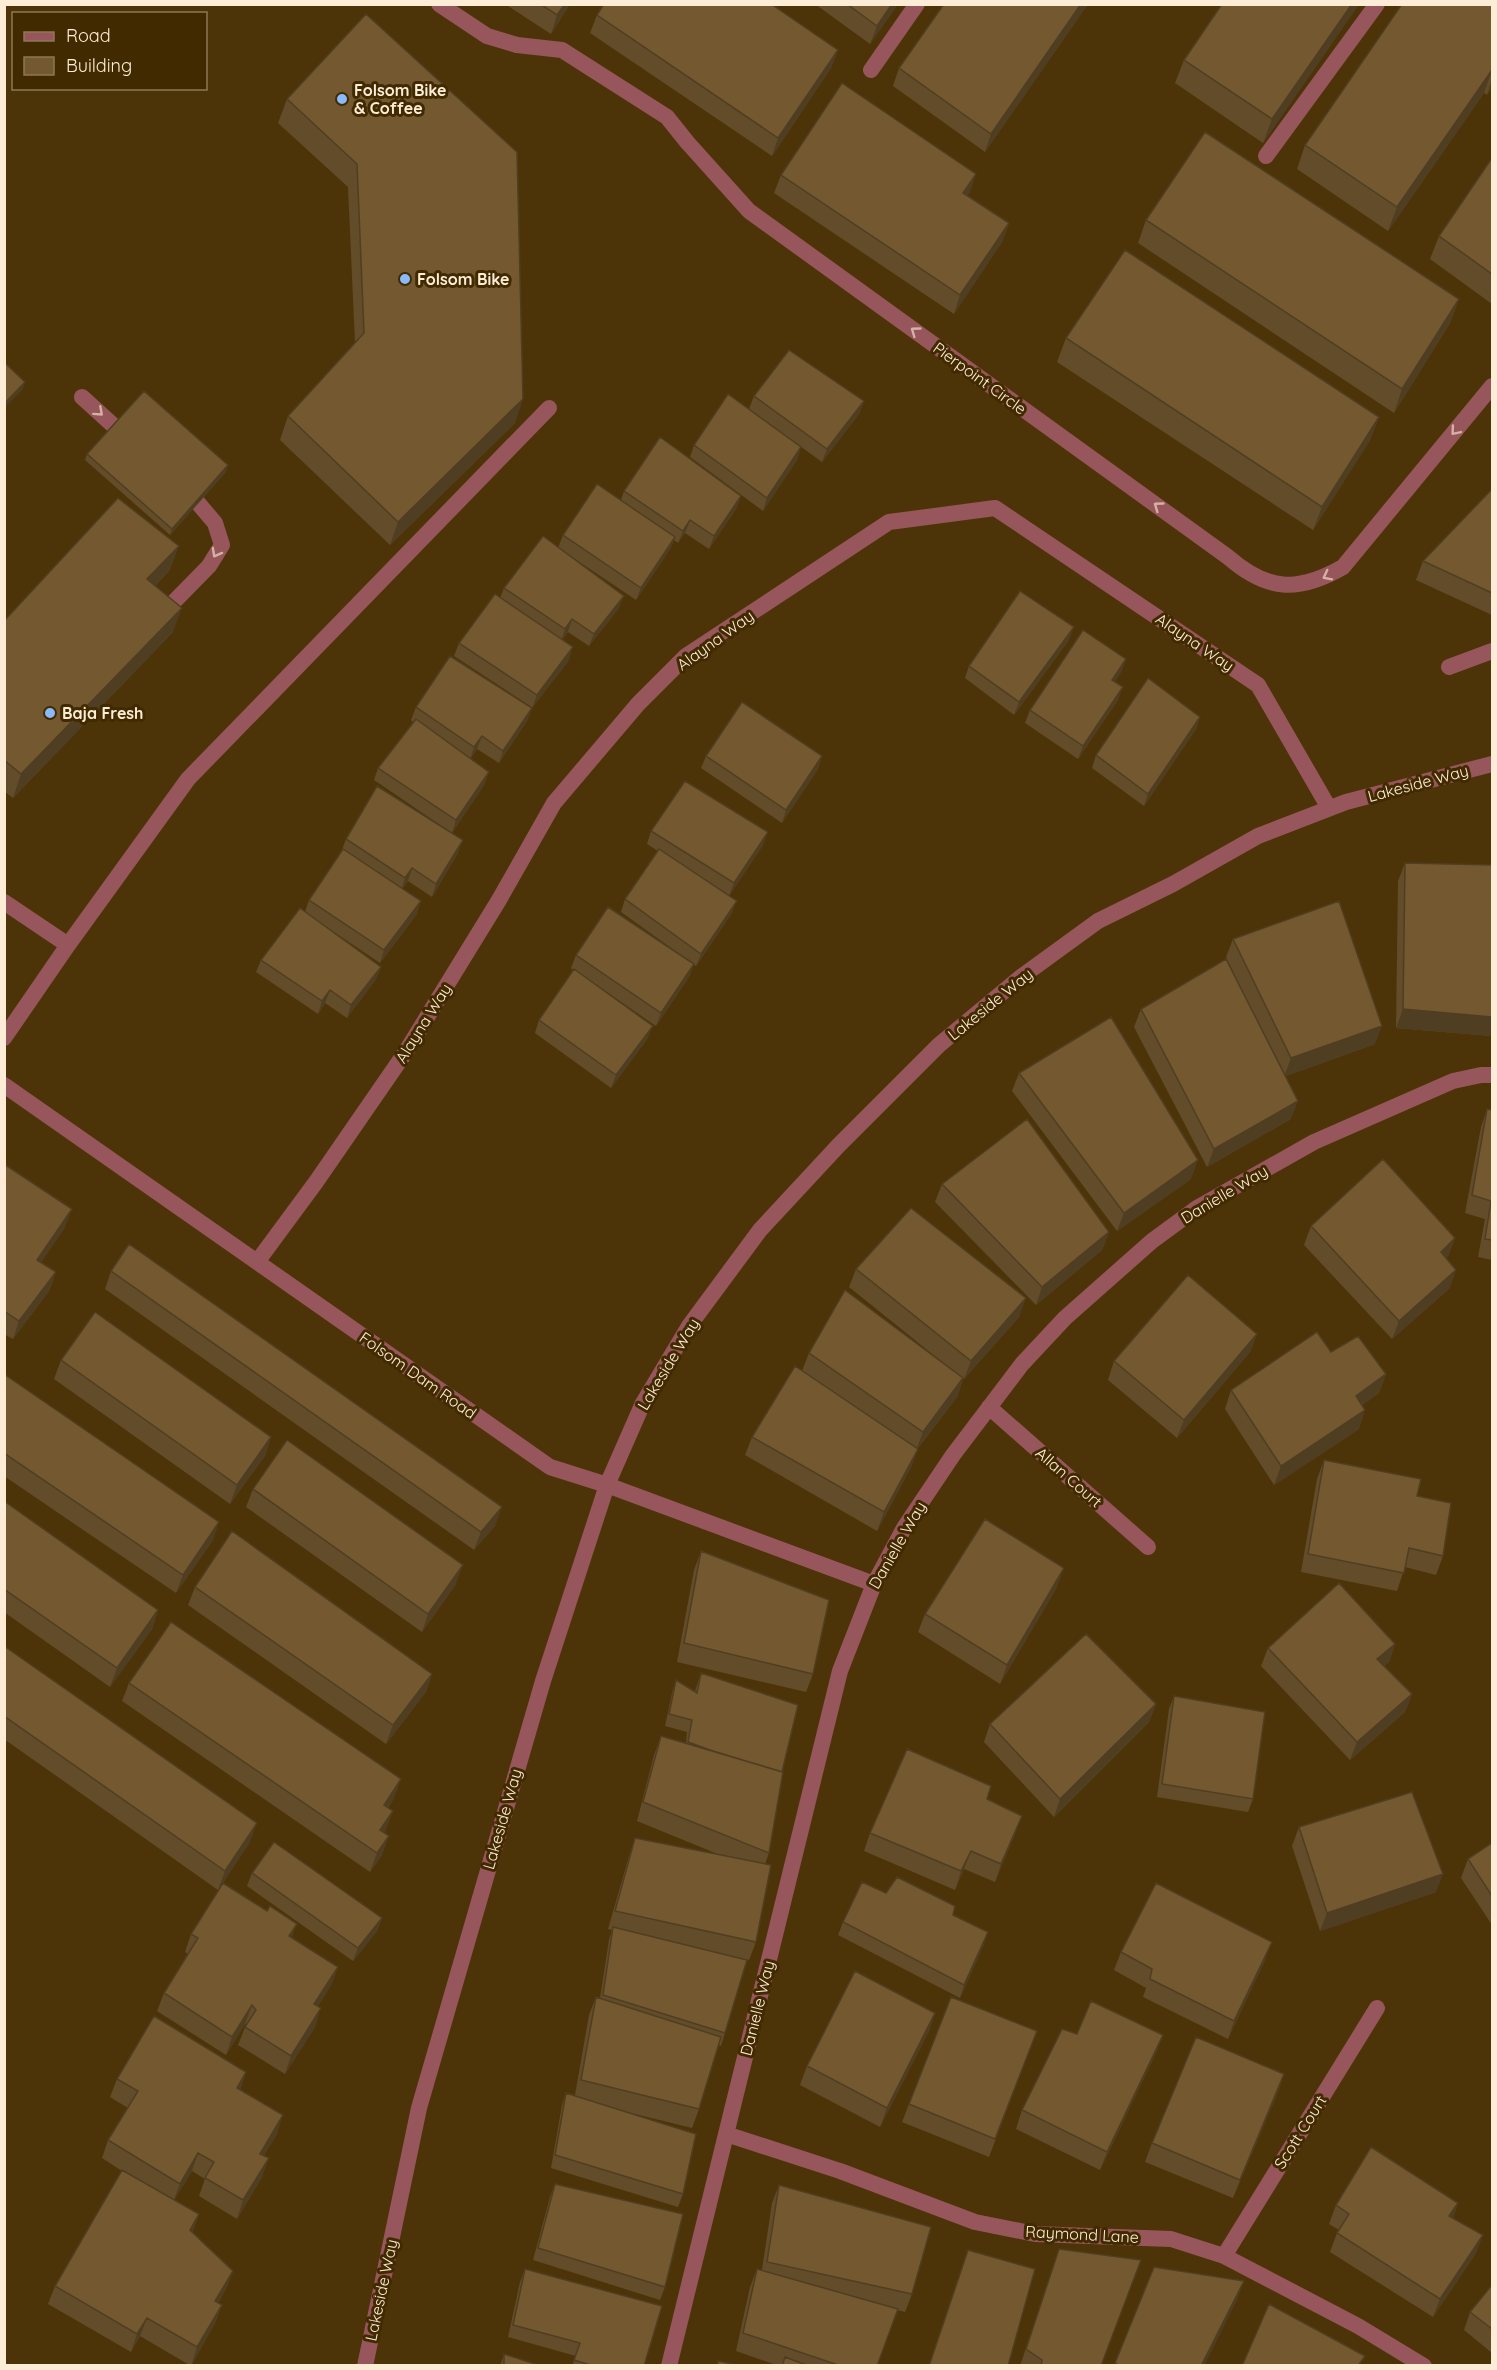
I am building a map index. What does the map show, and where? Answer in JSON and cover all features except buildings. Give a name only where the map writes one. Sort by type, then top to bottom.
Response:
[{"type":"street","name":"Pierpoint Circle","points":[[439,4],[488,36],[517,45],[562,50],[667,117],[749,211],[1219,550],[1246,572],[1277,585],[1312,583],[1343,567],[1492,386]]},
{"type":"street","points":[[871,70],[917,4]]},
{"type":"street","points":[[1266,156],[1377,4]]},
{"type":"street","points":[[82,397],[115,427]]},
{"type":"street","points":[[4,1038],[188,779],[549,408]]},
{"type":"street","points":[[158,619],[209,566],[222,545],[215,523],[198,503]]},
{"type":"street","name":"Alayna Way","points":[[257,1262],[316,1182],[405,1053],[499,900],[554,803],[638,704],[686,656],[890,522],[995,508],[1258,684],[1329,808]]},
{"type":"street","points":[[1449,667],[1492,651]]},
{"type":"street","name":"Lakeside Way","points":[[365,2366],[419,2108],[504,1811],[607,1485],[649,1393],[689,1326],[760,1230],[838,1146],[939,1045],[1021,977],[1098,921],[1173,884],[1258,836],[1346,802],[1492,764]]},
{"type":"street","points":[[4,902],[68,945]]},
{"type":"street","name":"Danielle Way","points":[[669,2366],[840,1671],[873,1584],[904,1528],[953,1455],[1022,1364],[1065,1318],[1152,1241],[1197,1208],[1314,1142],[1454,1081],[1492,1075]]},
{"type":"street","name":"Folsom Dam Road","points":[[4,1085],[550,1467],[607,1485],[873,1584]]},
{"type":"street","name":"Allan Court","points":[[989,1407],[1148,1547]]},
{"type":"street","name":"Scott Court","points":[[1224,2256],[1377,2008]]},
{"type":"street","name":"Raymond Lane","points":[[726,2134],[840,2171],[975,2222],[1035,2234],[1171,2239],[1224,2256],[1358,2326],[1424,2366]]},
{"type":"place","name":"Folsom Bike & Coffee","points":[[342,99]]},
{"type":"place","name":"Folsom Bike","points":[[405,279]]},
{"type":"place","name":"Baja Fresh","points":[[50,713]]}]
